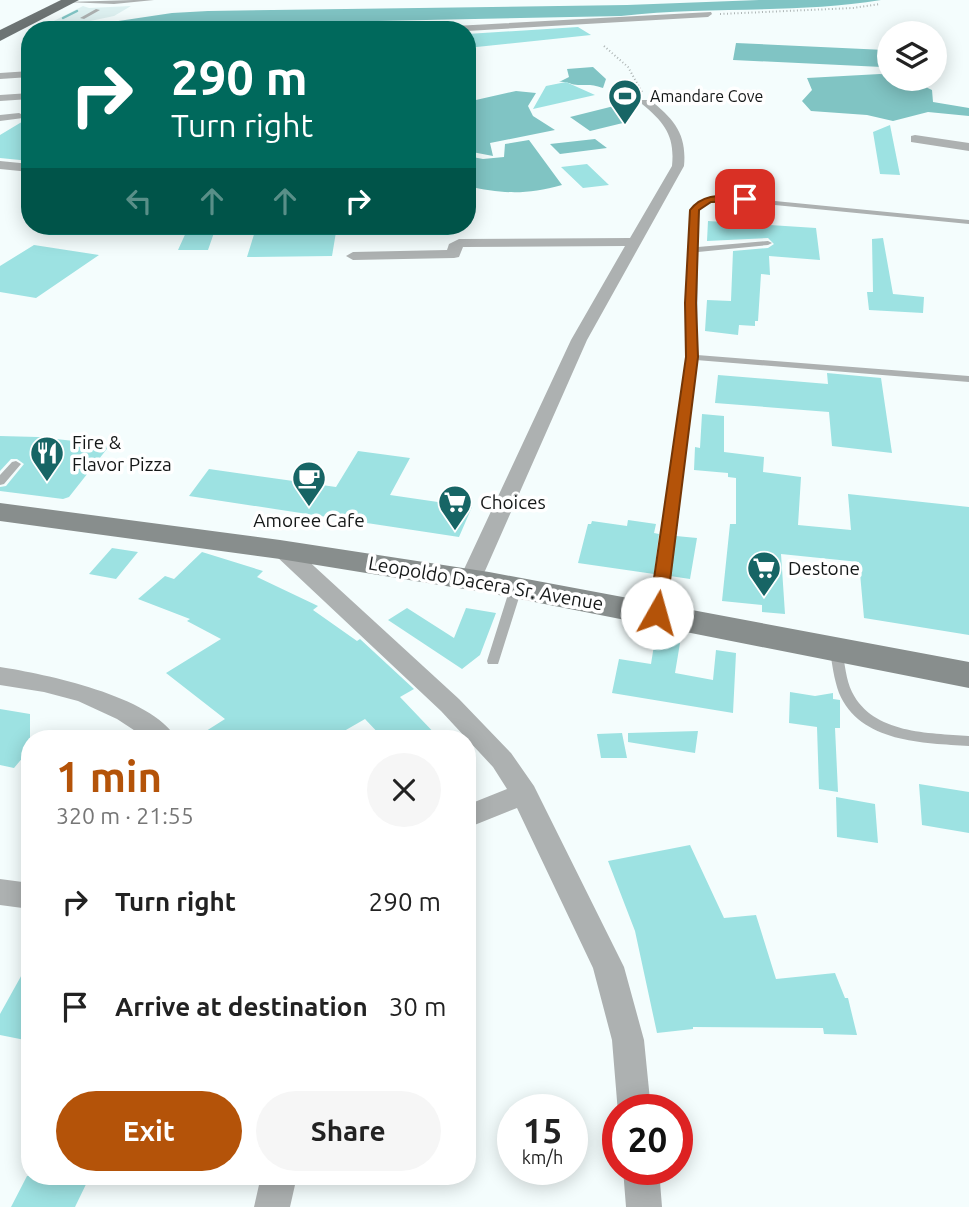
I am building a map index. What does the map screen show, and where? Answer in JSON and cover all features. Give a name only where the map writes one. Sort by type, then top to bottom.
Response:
[{"type":"main road","points":[[29,21],[70,1]]},
{"type":"main road","points":[[1,35],[21,25]]},
{"type":"main road","name":"Leopoldo Dacera Sr. Avenue","points":[[0,512],[283,550],[470,580],[657,613],[969,675]]},
{"type":"street","points":[[476,28],[708,14]]},
{"type":"street","points":[[0,76],[21,75]]},
{"type":"street","points":[[0,98],[21,97]]},
{"type":"street","points":[[470,580],[579,340],[678,166],[678,137],[672,122],[646,102]]},
{"type":"street","points":[[0,118],[19,116]]},
{"type":"street","points":[[915,139],[969,147]]},
{"type":"street","points":[[0,165],[21,167]]},
{"type":"street","points":[[353,256],[454,254],[454,247],[459,243],[635,242]]},
{"type":"street","points":[[283,550],[474,730]]},
{"type":"street","points":[[0,676],[57,685],[89,695],[151,730]]},
{"type":"street","points":[[476,732],[502,760],[524,794],[608,967],[628,1040],[633,1094]]},
{"type":"street","points":[[476,813],[524,794]]},
{"type":"street","points":[[0,892],[21,895]]},
{"type":"street","points":[[272,1207],[277,1185]]},
{"type":"street","points":[[642,1185],[644,1207]]},
{"type":"lane","points":[[70,1],[114,3],[152,0]]},
{"type":"lane","points":[[82,18],[98,10]]},
{"type":"lane","points":[[657,613],[692,357],[691,303],[695,210],[701,203],[724,198],[969,222]]},
{"type":"lane","points":[[695,250],[768,243]]},
{"type":"lane","points":[[692,357],[969,379]]},
{"type":"lane","points":[[0,482],[16,464]]},
{"type":"lane","points":[[493,660],[516,588]]},
{"type":"lane","points":[[836,650],[847,695],[876,726],[902,735],[969,741]]},
{"type":"path","points":[[708,14],[853,8],[880,4]]},
{"type":"path","points":[[604,46],[628,67],[646,102]]},
{"type":"shaded area","points":[[759,0],[881,0],[816,7],[621,16],[379,21],[118,21],[208,11],[627,5]]},
{"type":"shaded area","points":[[83,6],[131,6],[114,16],[90,21],[54,21]]},
{"type":"shaded area","points":[[736,43],[877,50],[877,67],[733,60]]},
{"type":"shaded area","points":[[593,67],[606,79],[603,88],[559,82],[569,77],[567,69]]},
{"type":"shaded area","points":[[877,74],[877,91],[932,91],[933,102],[969,108],[969,116],[928,112],[893,121],[867,115],[811,111],[802,101],[812,90],[807,78]]},
{"type":"shaded area","points":[[516,91],[536,93],[528,106],[533,116],[555,130],[490,143],[493,156],[476,153],[476,100]]},
{"type":"shaded area","points":[[618,105],[626,114],[622,115],[627,122],[590,131],[570,117]]},
{"type":"shaded area","points":[[595,139],[607,148],[560,154],[550,144]]},
{"type":"shaded area","points":[[529,140],[562,185],[537,191],[514,192],[476,188],[476,158],[504,157],[505,144]]},
{"type":"building","points":[[578,27],[591,35],[476,47],[476,33]]},
{"type":"building","points":[[566,82],[595,95],[533,109],[546,86]]},
{"type":"building","points":[[21,122],[21,160],[0,158],[0,135]]},
{"type":"building","points":[[890,125],[900,175],[880,174],[873,132]]},
{"type":"building","points":[[587,164],[609,185],[583,188],[561,167]]},
{"type":"building","points":[[708,221],[816,228],[820,260],[769,256],[770,275],[761,274],[758,321],[755,321],[755,326],[739,325],[738,335],[705,331],[707,300],[731,301],[733,251],[768,248],[774,244],[768,238],[707,241]]},
{"type":"building","points":[[185,235],[213,235],[208,250],[178,250]]},
{"type":"building","points":[[254,235],[336,235],[332,256],[247,257]]},
{"type":"building","points":[[883,238],[893,294],[924,297],[923,313],[869,310],[867,292],[873,292],[872,239]]},
{"type":"building","points":[[34,245],[99,255],[36,298],[0,292],[0,266]]},
{"type":"building","points":[[827,373],[881,378],[892,453],[832,446],[829,412],[715,403],[718,375],[828,384]]},
{"type":"building","points":[[702,414],[724,416],[724,452],[764,457],[763,472],[801,477],[798,525],[851,530],[848,494],[969,507],[969,635],[864,618],[859,562],[781,554],[785,614],[762,612],[762,605],[722,601],[730,524],[736,524],[736,478],[728,477],[728,473],[694,470],[695,447],[700,448]]},
{"type":"building","points":[[0,436],[38,437],[110,445],[69,497],[63,499],[0,491],[0,487],[6,486],[24,464],[17,459],[11,459],[0,471]]},
{"type":"building","points":[[358,451],[410,458],[390,495],[472,507],[459,537],[189,496],[209,469],[336,487]]},
{"type":"building","points":[[628,520],[656,524],[654,533],[659,534],[654,574],[578,563],[588,524],[592,521],[627,526]]},
{"type":"building","points":[[676,536],[697,538],[690,579],[670,576]]},
{"type":"building","points":[[112,548],[138,552],[116,579],[89,574]]},
{"type":"building","points":[[202,552],[263,571],[257,577],[318,606],[313,610],[357,641],[360,639],[414,689],[400,697],[431,730],[375,730],[365,719],[346,730],[208,730],[225,719],[166,673],[221,639],[187,621],[190,619],[138,599],[165,576],[174,579]]},
{"type":"building","points":[[407,608],[454,638],[466,608],[496,613],[480,655],[462,669],[388,620]]},
{"type":"building","points":[[655,639],[680,643],[675,673],[713,680],[716,650],[736,653],[733,713],[612,693],[619,659],[651,664]]},
{"type":"building","points":[[790,692],[815,696],[833,693],[833,699],[840,700],[840,728],[835,728],[838,792],[819,789],[817,727],[789,723]]},
{"type":"building","points":[[0,709],[30,714],[30,730],[21,730],[21,760],[14,768],[0,765]]},
{"type":"building","points":[[698,731],[695,753],[628,742],[628,733]]},
{"type":"building","points":[[622,733],[627,758],[601,758],[597,734]]},
{"type":"building","points":[[919,784],[969,792],[969,833],[922,825]]},
{"type":"building","points":[[836,797],[875,804],[878,843],[837,837]]},
{"type":"building","points":[[690,845],[724,918],[756,915],[776,979],[835,973],[845,998],[848,998],[857,1035],[824,1034],[823,1028],[693,1027],[657,1033],[635,931],[608,861]]},
{"type":"building","points":[[21,976],[21,1039],[0,1035],[0,1014]]},
{"type":"building","points":[[22,1185],[86,1185],[75,1207],[11,1207]]},
{"type":"waterway","points":[[63,18],[77,11]]},
{"type":"place","name":"Amandare Cove","points":[[625,126]]},
{"type":"place","name":"Fire & Flavor Pizza","points":[[47,483]]},
{"type":"place","name":"Amoree Cafe","points":[[309,508]]},
{"type":"place","name":"Choices","points":[[455,532]]},
{"type":"place","name":"Destone","points":[[764,598]]},
{"type":"route","points":[[657,613],[692,357],[691,303],[695,210],[710,199],[745,199]]}]
